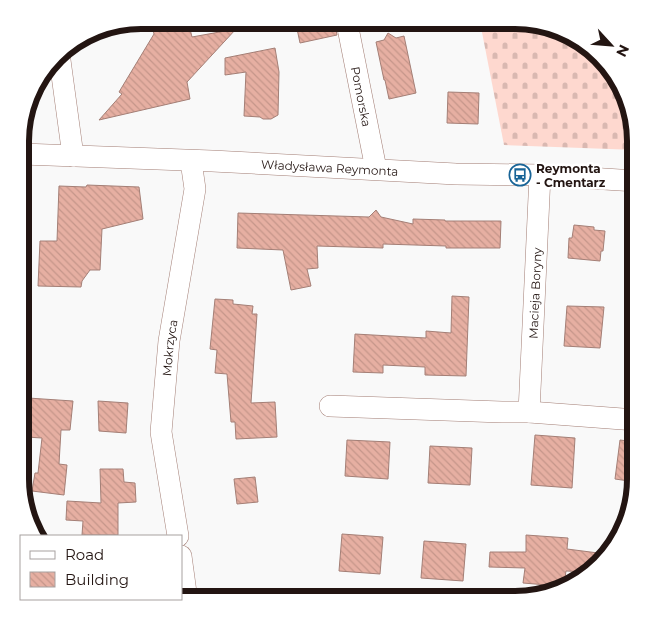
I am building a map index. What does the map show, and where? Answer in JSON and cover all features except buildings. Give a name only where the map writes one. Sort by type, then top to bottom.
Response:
[{"type":"street","name":"Pomorska","points":[[348,29],[376,169]]},
{"type":"street","points":[[60,64],[73,156]]},
{"type":"street","name":"Władysława Reymonta","points":[[29,154],[627,181]]},
{"type":"street","name":"Mokrzyca","points":[[178,535],[161,432],[168,341],[195,189],[191,161]]},
{"type":"street","name":"Macieja Boryny","points":[[529,412],[540,176]]},
{"type":"street","points":[[330,406],[529,412],[627,419]]},
{"type":"street","points":[[182,563],[186,591]]},
{"type":"green space","points":[[481,29],[537,31],[565,40],[583,52],[586,55],[586,70],[601,70],[616,91],[625,119],[627,150],[504,145]]},
{"type":"place","name":"Reymonta - Cmentarz","points":[[520,175]]}]
